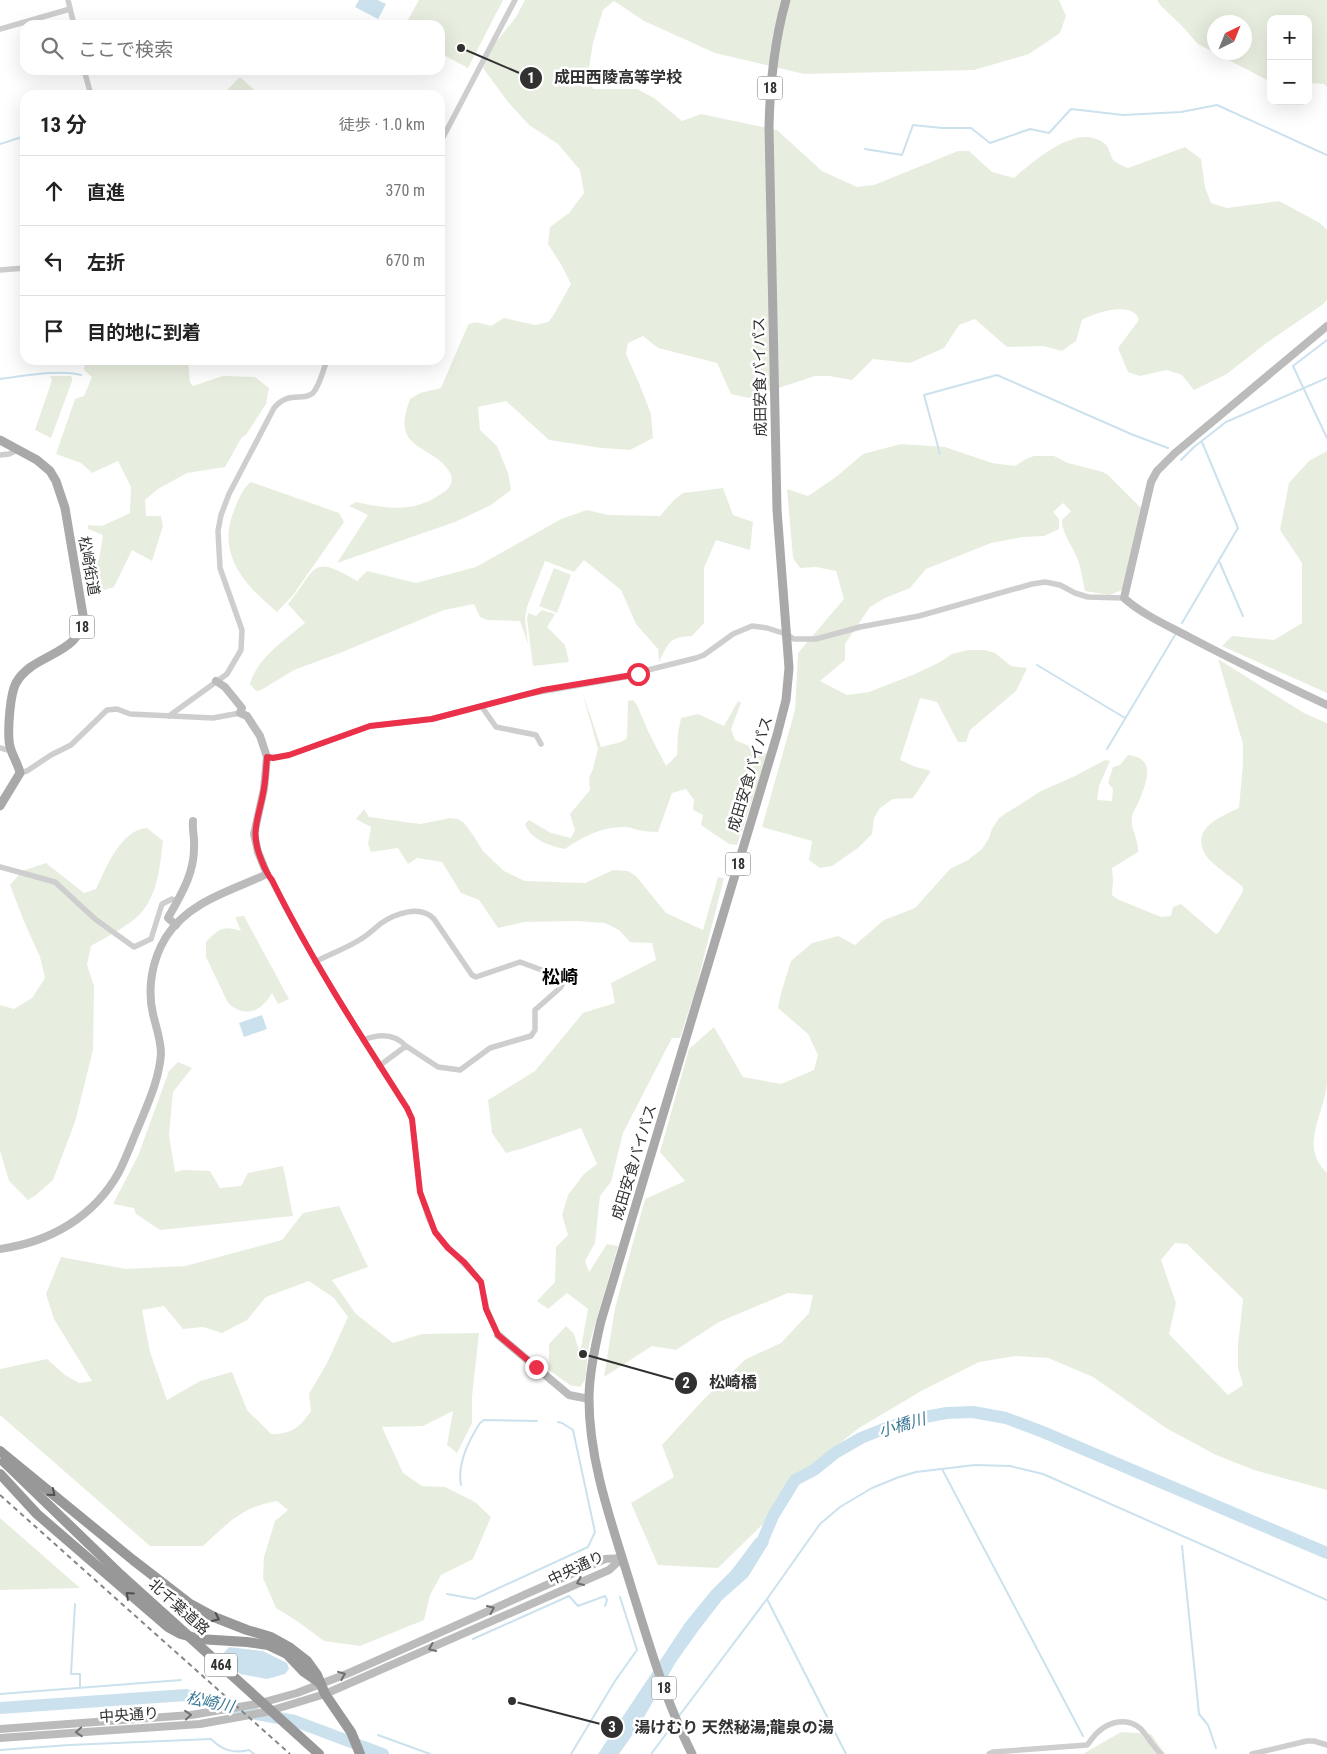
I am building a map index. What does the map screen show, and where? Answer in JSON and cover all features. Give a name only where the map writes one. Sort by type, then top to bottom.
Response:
[{"type":"highway","points":[[0,1451],[190,1604],[214,1617],[271,1637],[289,1647],[306,1661],[317,1675],[325,1694],[351,1732],[360,1754]]},
{"type":"highway","name":"北千葉道路","points":[[0,1458],[108,1563],[118,1579],[319,1754]]},
{"type":"highway","name":"北千葉道路","points":[[0,1470],[79,1541],[108,1563]]},
{"type":"highway","points":[[0,1474],[37,1514],[118,1579],[168,1627],[181,1634],[198,1639],[268,1645],[286,1654],[304,1672],[321,1684]]},
{"type":"main road","name":"成田安食バイパス","points":[[692,1754],[667,1697],[622,1558],[594,1451],[589,1399],[593,1352],[601,1321],[784,712],[788,684],[777,490],[770,152],[771,78],[786,0]]},
{"type":"main road","name":"松崎街道","points":[[0,440],[45,466],[53,475],[62,495],[83,623],[80,633],[75,640],[26,670],[15,685],[5,748],[18,766],[20,773]]},
{"type":"main road","points":[[0,806],[20,773]]},
{"type":"street","points":[[68,0],[73,20]]},
{"type":"street","points":[[445,133],[515,0]]},
{"type":"street","points":[[29,20],[70,9]]},
{"type":"street","points":[[0,28],[20,23]]},
{"type":"street","points":[[85,75],[90,90]]},
{"type":"street","points":[[0,270],[20,268]]},
{"type":"street","points":[[1124,598],[1152,482],[1157,471],[1175,453],[1327,326]]},
{"type":"street","points":[[169,716],[227,674],[240,650],[243,638],[240,623],[220,568],[218,555],[218,531],[224,504],[274,408],[284,398],[305,397],[314,392],[325,365]]},
{"type":"street","points":[[0,455],[18,450]]},
{"type":"street","points":[[267,757],[273,758],[289,755],[370,726],[432,719],[523,695],[631,676],[658,667],[678,664],[704,655],[733,634],[752,626],[767,628],[786,634],[794,639],[816,638],[860,627],[919,616],[993,594],[1045,582],[1060,585],[1088,597],[1124,598],[1151,617],[1228,658],[1327,705]]},
{"type":"street","points":[[216,681],[225,687],[242,708],[240,713]]},
{"type":"street","points":[[482,707],[496,727],[536,735],[541,744]]},
{"type":"street","points":[[20,773],[27,771],[51,755],[71,745],[111,709],[130,714],[213,718],[240,713],[247,716],[260,736],[267,757],[264,789],[254,834],[258,852],[267,874],[272,880],[315,962],[407,1108],[412,1119],[420,1192],[432,1224],[442,1241],[481,1282],[486,1309],[498,1335],[569,1395],[589,1399]]},
{"type":"street","points":[[176,925],[168,918],[178,901],[192,867],[194,847],[193,821]]},
{"type":"street","points":[[0,867],[32,874],[55,882],[95,919],[134,947],[151,939],[162,904],[172,899],[178,901]]},
{"type":"street","points":[[0,1249],[32,1243],[65,1228],[101,1198],[118,1173],[157,1078],[161,1052],[151,1003],[151,981],[158,953],[166,936],[192,910],[224,892],[267,874]]},
{"type":"street","points":[[315,962],[362,939],[388,919],[402,913],[419,911],[428,913],[434,919],[472,975],[476,977],[520,962],[562,979],[560,988],[535,1010],[535,1030],[531,1036],[490,1048],[460,1070],[438,1067],[399,1040],[385,1035],[380,1034],[363,1040]]},
{"type":"street","points":[[379,1066],[406,1046]]},
{"type":"street","name":"中央通り","points":[[0,1729],[191,1715],[257,1704],[297,1693],[349,1673],[604,1559],[622,1558]]},
{"type":"street","name":"中央通り","points":[[0,1738],[215,1722],[266,1712],[325,1694],[609,1570],[622,1558]]},
{"type":"street","points":[[989,1754],[993,1752],[1087,1745],[1102,1728],[1118,1722],[1134,1724],[1161,1754]]},
{"type":"street","points":[[1252,1754],[1307,1741],[1327,1745]]},
{"type":"green space","points":[[419,0],[503,0],[468,68],[445,56],[445,20],[408,20]]},
{"type":"green space","points":[[525,0],[1059,0],[1066,16],[1060,33],[1029,54],[974,70],[804,74],[715,53],[644,21],[614,1],[603,10],[593,43],[588,74],[593,89],[637,89],[654,98],[682,121],[701,114],[777,130],[822,171],[857,187],[874,185],[958,151],[969,151],[992,172],[1014,178],[1057,146],[1082,137],[1094,138],[1105,144],[1114,161],[1128,168],[1185,147],[1201,159],[1205,187],[1211,203],[1227,208],[1279,201],[1320,223],[1327,230],[1327,300],[1265,344],[1227,374],[1194,390],[1182,375],[1167,370],[1140,376],[1128,372],[1118,348],[1139,320],[1135,314],[1121,309],[1095,314],[1082,320],[1076,341],[1062,351],[1043,346],[1007,347],[975,319],[959,325],[944,348],[910,363],[873,359],[852,380],[829,376],[815,376],[748,398],[731,394],[717,363],[658,348],[643,336],[628,343],[626,354],[651,414],[653,438],[630,450],[549,440],[506,401],[478,407],[480,430],[497,446],[508,473],[511,490],[491,505],[455,522],[337,563],[368,515],[349,506],[356,502],[389,508],[410,507],[431,500],[450,486],[452,478],[447,468],[437,458],[412,442],[408,437],[405,428],[405,418],[410,399],[420,393],[441,388],[468,325],[476,323],[491,326],[504,318],[535,325],[548,322],[571,284],[548,244],[550,227],[569,213],[584,193],[580,170],[558,144],[529,125],[508,102],[483,68],[492,47],[516,17]]},
{"type":"green space","points":[[1157,0],[1327,0],[1327,87],[1324,84],[1312,83],[1312,15],[1267,15],[1267,80],[1229,60],[1252,60],[1252,15],[1207,15],[1207,49],[1198,44]]},
{"type":"green space","points":[[240,77],[254,90],[227,90]]},
{"type":"green space","points":[[85,365],[188,365],[190,382],[193,386],[223,376],[255,377],[269,388],[266,404],[246,435],[242,437],[225,467],[187,473],[158,489],[145,500],[146,516],[161,516],[163,526],[152,561],[132,550],[114,587],[88,595],[82,557],[99,560],[103,535],[88,529],[88,525],[102,526],[130,513],[131,487],[118,461],[92,473],[81,463],[56,454],[75,399],[84,396],[92,377],[84,370]]},
{"type":"green space","points":[[50,376],[72,377],[51,438],[35,430],[52,380]]},
{"type":"green space","points":[[901,444],[945,447],[992,463],[1015,466],[1034,456],[1054,456],[1068,463],[1103,472],[1141,508],[1139,529],[1123,590],[1109,595],[1085,591],[1078,560],[1062,525],[1062,520],[1071,511],[1063,503],[1053,512],[1059,519],[1059,529],[1044,536],[1023,537],[991,543],[926,569],[910,588],[885,598],[870,607],[845,644],[845,660],[820,681],[847,695],[869,692],[915,674],[952,654],[968,650],[985,650],[995,653],[1011,666],[1027,668],[1016,691],[970,730],[966,742],[958,742],[937,702],[920,698],[900,760],[931,771],[913,798],[893,799],[880,808],[874,818],[872,834],[858,848],[832,866],[820,868],[809,860],[812,841],[762,827],[795,710],[798,653],[844,599],[836,571],[816,567],[800,568],[793,558],[787,489],[808,496],[836,477],[863,454]]},
{"type":"green space","points":[[1327,451],[1327,693],[1222,646],[1232,636],[1274,640],[1302,623],[1302,563],[1280,530],[1289,483],[1309,461]]},
{"type":"green space","points":[[251,482],[339,513],[344,522],[293,595],[277,612],[244,579],[236,566],[228,539],[235,508],[241,494]]},
{"type":"green space","points":[[723,488],[733,515],[753,522],[750,550],[716,540],[704,568],[704,623],[692,636],[678,638],[670,642],[659,662],[658,649],[636,624],[621,590],[584,560],[574,572],[545,561],[527,607],[525,618],[528,644],[520,621],[487,620],[480,617],[474,604],[444,610],[294,670],[261,690],[256,691],[250,684],[265,658],[305,623],[288,604],[315,569],[322,567],[330,568],[357,581],[367,571],[416,583],[476,567],[561,519],[587,510],[608,515],[660,516],[683,493]]},
{"type":"green space","points":[[554,568],[571,575],[557,613],[539,606]]},
{"type":"green space","points":[[542,610],[555,614],[547,627],[565,645],[569,662],[533,666],[527,619],[528,613],[536,616]]},
{"type":"green space","points":[[1218,659],[1304,713],[1327,723],[1327,1080],[1326,1092],[1316,1128],[1314,1151],[1318,1162],[1327,1173],[1327,1490],[1254,1470],[1216,1455],[1166,1428],[1093,1377],[1048,1358],[1016,1356],[979,1362],[923,1390],[859,1428],[801,1474],[767,1520],[718,1568],[658,1565],[631,1503],[674,1477],[662,1445],[704,1399],[746,1359],[781,1343],[809,1313],[813,1295],[788,1293],[719,1322],[676,1350],[652,1346],[604,1377],[615,1308],[645,1199],[685,1181],[660,1152],[689,1049],[714,1027],[743,1077],[781,1084],[814,1070],[818,1055],[808,1034],[778,1008],[791,961],[812,943],[838,936],[855,945],[884,920],[915,908],[950,869],[968,860],[982,849],[999,818],[1041,791],[1105,760],[1110,761],[1099,786],[1097,800],[1112,801],[1113,789],[1108,783],[1113,767],[1120,765],[1128,755],[1143,761],[1147,773],[1144,788],[1132,816],[1132,826],[1138,852],[1112,868],[1112,895],[1117,899],[1161,917],[1171,916],[1173,907],[1181,904],[1216,934],[1243,891],[1243,887],[1207,857],[1202,848],[1201,839],[1208,826],[1215,820],[1239,808],[1243,744]],"holes":[[[1175,1243],[1187,1244],[1243,1299],[1238,1345],[1238,1368],[1243,1385],[1228,1395],[1169,1334],[1176,1303],[1161,1260]]]},
{"type":"green space","points":[[582,691],[601,747],[621,742],[627,738],[628,701],[633,700],[666,766],[677,755],[681,718],[698,714],[724,726],[738,701],[741,703],[731,729],[735,740],[768,754],[737,845],[729,844],[701,825],[703,815],[693,810],[694,800],[686,789],[672,793],[658,832],[615,827],[585,837],[565,849],[547,844],[536,838],[525,824],[529,820],[551,833],[571,838],[575,830],[570,814],[590,790],[589,778],[598,749]]},
{"type":"green space","points":[[364,809],[369,817],[420,824],[450,818],[458,819],[464,823],[483,851],[504,871],[525,881],[585,883],[613,870],[628,871],[636,876],[666,913],[703,930],[718,877],[724,878],[695,992],[680,1038],[672,1038],[623,1133],[611,1182],[600,1196],[595,1243],[585,1261],[589,1272],[607,1244],[618,1246],[589,1345],[585,1380],[580,1387],[570,1385],[549,1370],[549,1344],[566,1326],[574,1334],[580,1353],[588,1309],[567,1293],[548,1309],[537,1301],[555,1282],[556,1247],[568,1235],[562,1215],[568,1195],[584,1174],[597,1164],[581,1128],[506,1153],[492,1133],[488,1100],[535,1071],[583,1013],[615,1003],[611,983],[656,960],[652,943],[630,942],[619,930],[605,923],[576,921],[524,922],[498,928],[479,900],[461,893],[442,862],[417,858],[408,864],[398,848],[371,852],[368,844],[371,827],[356,819]]},
{"type":"green space","points":[[147,828],[163,841],[154,889],[151,898],[140,914],[124,927],[91,946],[87,965],[94,986],[93,1050],[75,1122],[53,1180],[28,1200],[9,1181],[0,1151],[0,1005],[14,1009],[32,998],[45,978],[40,957],[10,885],[22,871],[46,863],[84,893],[96,889],[109,862],[122,843],[129,835]]},
{"type":"green space","points":[[244,916],[289,999],[278,1004],[272,993],[258,1008],[247,1012],[234,1008],[228,1003],[206,957],[206,942],[222,929],[230,928],[241,931],[235,917]]},
{"type":"green space","points":[[178,1062],[192,1068],[173,1092],[169,1135],[175,1172],[183,1170],[210,1171],[220,1188],[241,1186],[248,1173],[283,1166],[293,1216],[160,1230],[136,1214],[134,1208],[113,1204],[138,1156],[169,1071]]},
{"type":"green space","points":[[339,1206],[368,1267],[332,1280],[356,1314],[393,1343],[422,1334],[479,1333],[472,1397],[472,1423],[457,1453],[447,1445],[453,1411],[423,1426],[382,1427],[403,1473],[422,1486],[445,1487],[475,1502],[491,1517],[473,1559],[441,1575],[430,1595],[424,1620],[360,1646],[324,1641],[276,1608],[263,1578],[264,1557],[275,1521],[288,1510],[277,1501],[254,1507],[236,1517],[203,1546],[150,1546],[0,1415],[0,1369],[47,1359],[65,1375],[79,1383],[92,1381],[54,1319],[46,1294],[61,1257],[126,1269],[185,1266],[282,1240],[303,1213]],"holes":[[[309,1281],[334,1298],[348,1317],[327,1363],[309,1394],[311,1411],[295,1428],[285,1433],[271,1434],[247,1410],[232,1372],[200,1381],[167,1400],[150,1352],[142,1310],[164,1306],[183,1329],[203,1327],[222,1333],[247,1320],[266,1297]]]},
{"type":"green space","points":[[0,1518],[80,1588],[0,1590]]},
{"type":"green space","points":[[1121,1732],[1151,1734],[1165,1754],[1083,1754]]},
{"type":"water","points":[[359,0],[378,0],[386,4],[378,19],[355,7]]},
{"type":"water","points":[[262,1015],[267,1029],[244,1037],[239,1023]]},
{"type":"water","points":[[756,1538],[769,1543],[748,1577],[722,1600],[698,1631],[676,1662],[640,1724],[619,1754],[598,1754],[685,1623],[711,1591],[731,1571]]},
{"type":"water","points":[[229,1647],[263,1651],[287,1663],[289,1669],[285,1674],[267,1679],[240,1674],[221,1656]]},
{"type":"waterway","points":[[865,149],[902,155],[913,125],[971,128],[990,143],[1030,129],[1049,133],[1071,109],[1123,115],[1181,112],[1217,105],[1327,155]]},
{"type":"waterway","points":[[0,144],[20,138]]},
{"type":"waterway","points":[[1327,340],[1293,366],[1327,438]]},
{"type":"waterway","points":[[0,379],[52,373],[81,375]]},
{"type":"waterway","points":[[940,454],[924,395],[997,375],[1131,434],[1168,448]]},
{"type":"waterway","points":[[1181,460],[1194,447],[1226,422],[1327,378]]},
{"type":"waterway","points":[[1182,623],[1238,528],[1202,442]]},
{"type":"waterway","points":[[1219,561],[1243,616]]},
{"type":"waterway","points":[[1107,749],[1175,635]]},
{"type":"waterway","points":[[1037,665],[1125,718]]},
{"type":"waterway","name":"小橋川","points":[[753,1552],[762,1542],[773,1516],[795,1480],[814,1470],[835,1453],[861,1438],[919,1418],[947,1413],[973,1412],[1006,1418],[1043,1432],[1327,1553]]},
{"type":"waterway","points":[[461,1485],[462,1461],[480,1423],[484,1420],[537,1421]]},
{"type":"waterway","points":[[447,1594],[475,1599],[588,1547],[595,1532],[573,1430],[558,1422]]},
{"type":"waterway","points":[[679,1716],[767,1599],[820,1524],[840,1507],[872,1488],[916,1472],[975,1465],[1010,1466],[1043,1474],[1327,1600]]},
{"type":"waterway","points":[[942,1469],[1083,1736]]},
{"type":"waterway","points":[[1182,1546],[1199,1714],[1208,1725],[1216,1748]]},
{"type":"waterway","points":[[473,1639],[569,1596],[578,1606],[605,1596],[607,1600],[605,1606]]},
{"type":"waterway","points":[[571,1754],[615,1681],[637,1650],[620,1597]]},
{"type":"waterway","points":[[767,1599],[846,1754]]},
{"type":"waterway","points":[[75,1604],[71,1674],[80,1674],[80,1687]]},
{"type":"waterway","points":[[0,1694],[181,1680]]},
{"type":"waterway","name":"松崎川","points":[[0,1708],[186,1695],[251,1713],[295,1721],[383,1754]]},
{"type":"waterway","points":[[651,1754],[675,1722]]},
{"type":"waterway","points":[[378,1735],[430,1754]]},
{"type":"waterway","points":[[0,1750],[211,1739],[219,1746],[228,1750],[238,1752],[249,1750],[254,1754]]},
{"type":"railway","points":[[0,1495],[290,1754]]},
{"type":"place","name":"成田西陵高等学校","points":[[461,48]]},
{"type":"place","name":"松崎橋","points":[[583,1354]]},
{"type":"place","name":"湯けむり 天然秘湯;龍泉の湯","points":[[512,1701]]},
{"type":"district","name":"松崎","points":[[560,976]]},
{"type":"route","points":[[536,1367],[498,1335],[486,1309],[481,1282],[435,1232],[420,1192],[414,1129],[407,1108],[315,962],[272,880],[267,874],[258,852],[254,834],[264,789],[267,757],[273,758],[289,755],[370,726],[432,719],[543,690],[638,674]]}]
